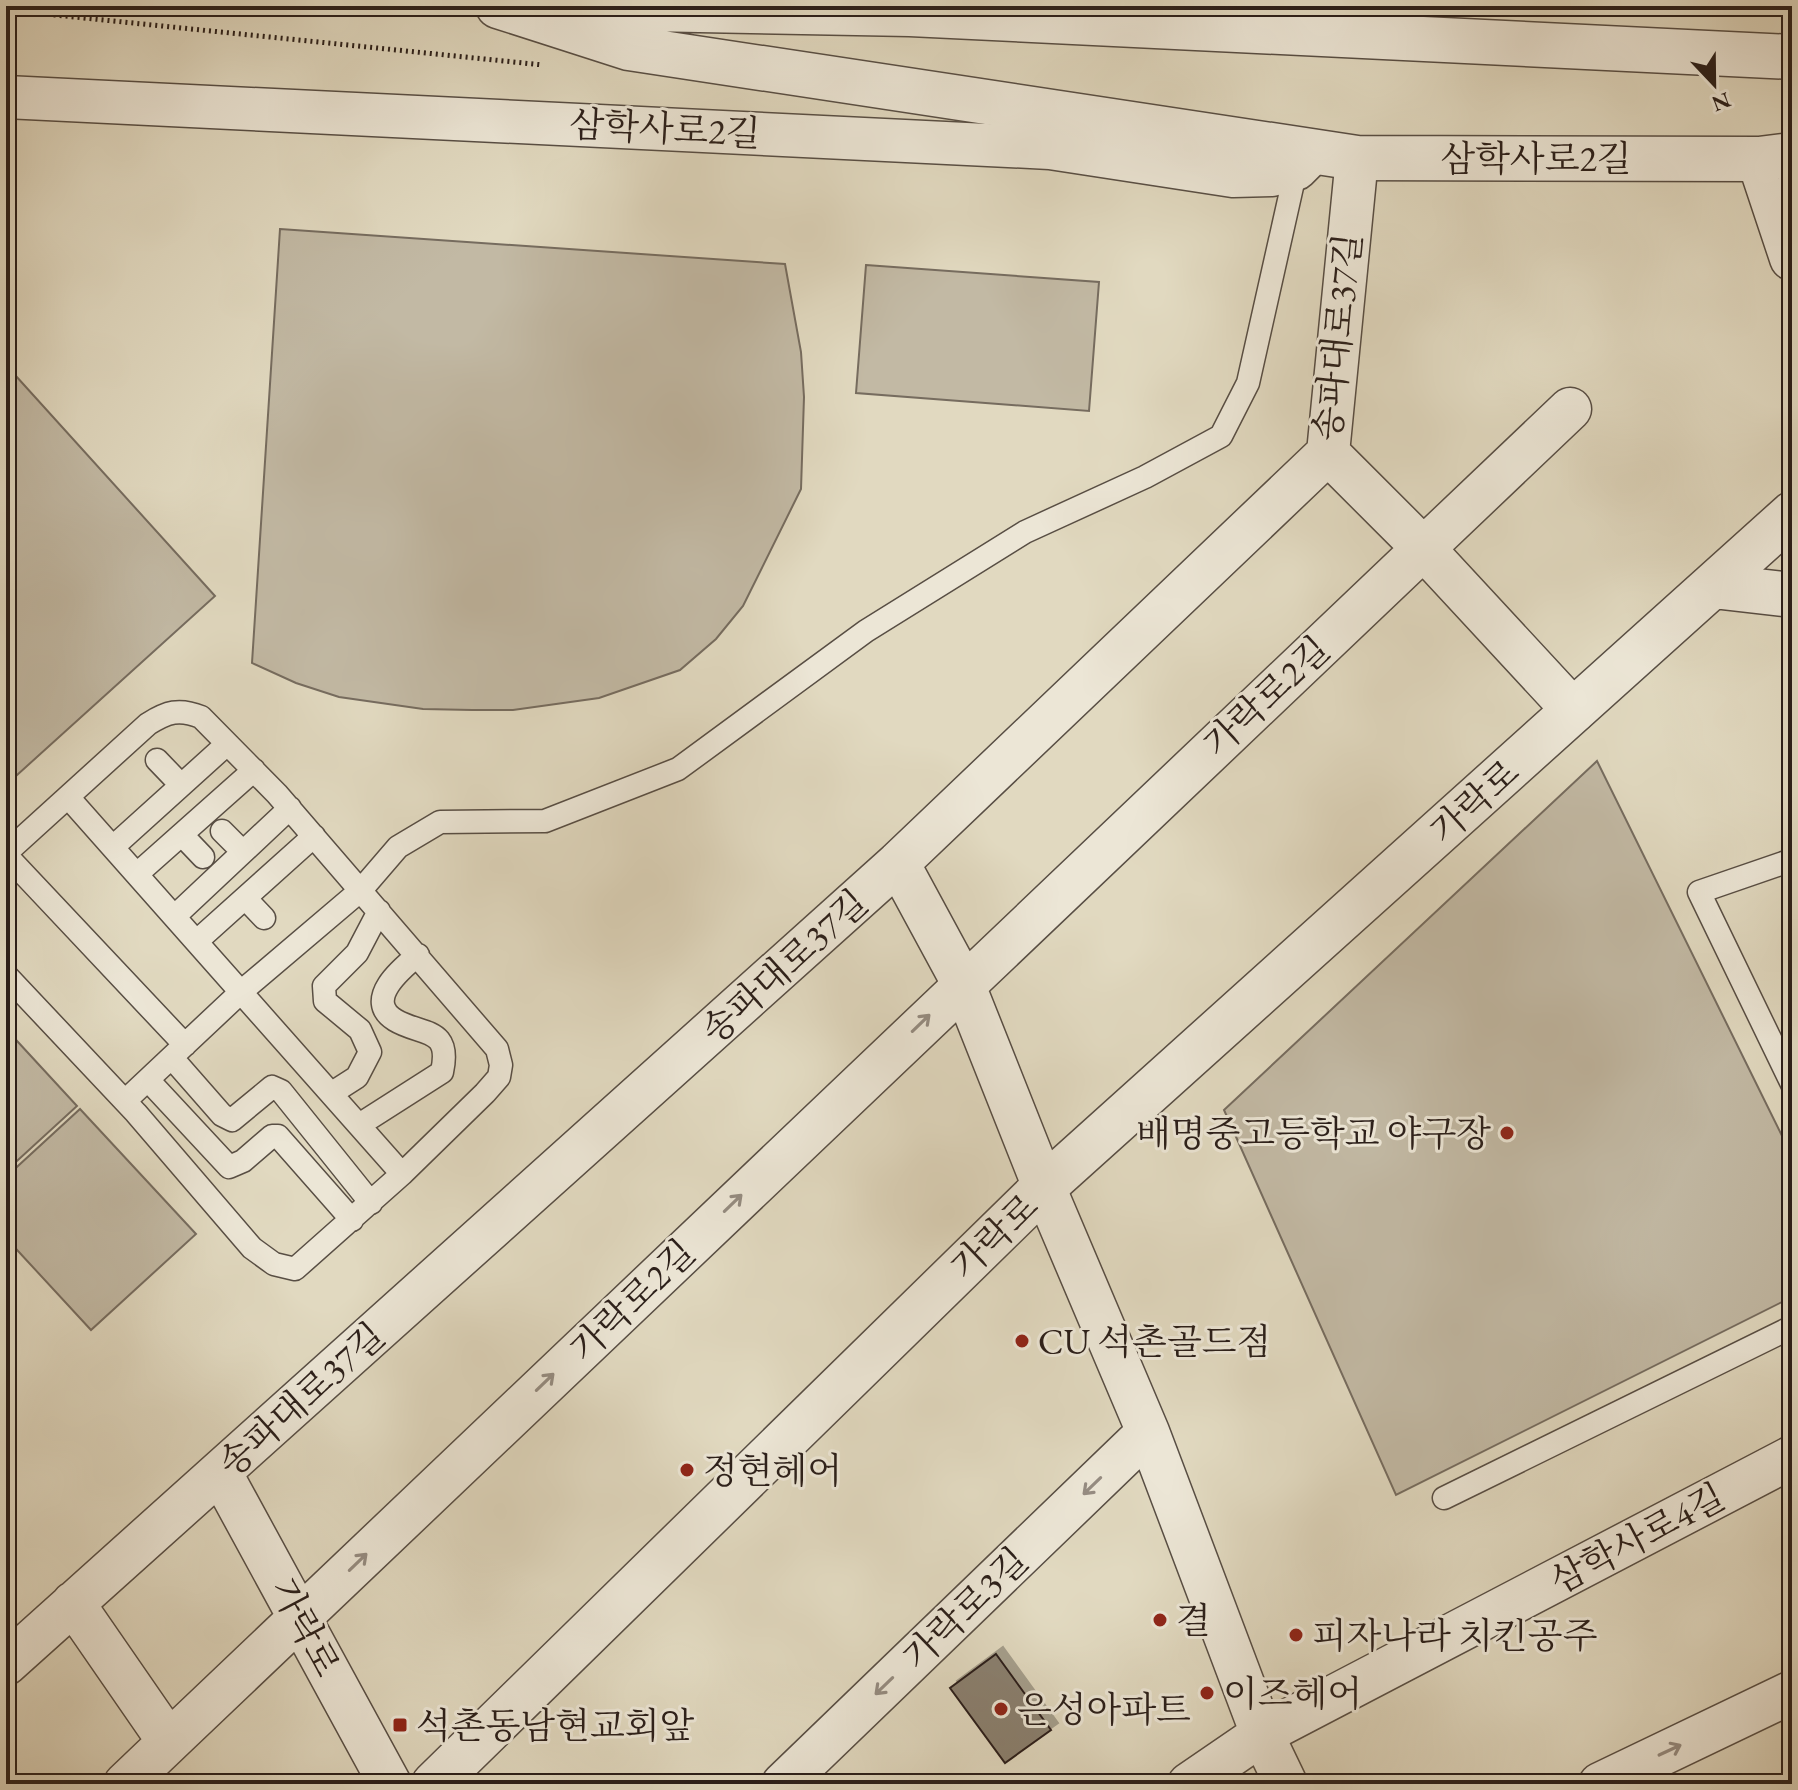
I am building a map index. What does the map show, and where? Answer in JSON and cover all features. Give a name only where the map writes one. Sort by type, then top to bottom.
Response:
[{"type":"street","points":[[500,6],[910,14],[1792,57]]},
{"type":"street","name":"삼학사로2길","points":[[500,6],[629,48],[1305,160],[1781,161]]},
{"type":"street","name":"삼학사로2길","points":[[6,97],[1050,148],[1233,176],[1272,175],[1305,160]]},
{"type":"street","name":"송파대로37길","points":[[6,1664],[898,863],[1328,453],[1357,158]]},
{"type":"street","points":[[1781,161],[1792,258]]},
{"type":"street","name":"가락로2길","points":[[125,1784],[963,983],[1570,409]]},
{"type":"street","points":[[1328,453],[1423,548],[1574,711]]},
{"type":"street","name":"가락로","points":[[434,1784],[1044,1187],[1792,514]]},
{"type":"street","points":[[1713,586],[1792,595]]},
{"type":"street","points":[[898,863],[963,983],[1044,1187],[1148,1432],[1262,1734],[1286,1784]]},
{"type":"street","name":"가락로3길","points":[[783,1784],[1148,1432]]},
{"type":"street","name":"삼학사로4길","points":[[1189,1784],[1262,1734],[1792,1457]]},
{"type":"street","name":"가락로","points":[[220,1472],[390,1784]]},
{"type":"street","points":[[73,1603],[169,1742]]},
{"type":"street","points":[[1600,1784],[1792,1692]]},
{"type":"lane","points":[[125,1101],[242,991],[361,890],[398,847],[440,822],[545,821],[678,769],[866,631],[1025,532],[1145,477],[1221,436],[1248,383],[1305,160]]},
{"type":"lane","points":[[6,975],[125,1101],[252,1248],[274,1264],[295,1269],[352,1220],[371,1203],[402,1174],[499,1077],[501,1065],[497,1049],[290,808],[201,717],[188,712],[168,711],[148,724],[6,854],[178,1051],[222,1115],[232,1120],[272,1087],[281,1091],[371,1203]]},
{"type":"lane","points":[[113,847],[227,744]]},
{"type":"lane","points":[[157,760],[181,785]]},
{"type":"lane","points":[[137,874],[254,770]]},
{"type":"lane","points":[[68,797],[402,1174]]},
{"type":"lane","points":[[175,916],[290,808]]},
{"type":"lane","points":[[222,831],[243,852]]},
{"type":"lane","points":[[182,835],[203,857]]},
{"type":"lane","points":[[197,941],[314,836]]},
{"type":"lane","points":[[1792,860],[1699,892],[1792,1084]]},
{"type":"lane","points":[[245,898],[264,918]]},
{"type":"lane","points":[[332,1093],[357,1077],[370,1052],[360,1030],[325,1001],[324,986],[357,953],[379,911]]},
{"type":"lane","points":[[359,1125],[442,1072],[445,1058],[440,1041],[431,1031],[395,1020],[387,1011],[383,999],[387,985],[398,971],[418,955]]},
{"type":"lane","points":[[148,1080],[229,1167],[243,1161],[272,1136],[278,1136],[352,1220]]},
{"type":"lane","points":[[1444,1498],[1792,1327]]},
{"type":"path","points":[[6,10],[557,67]]},
{"type":"shaded area","points":[[280,229],[785,264],[801,352],[804,397],[801,489],[743,606],[716,639],[680,670],[599,698],[513,710],[423,709],[339,697],[296,683],[252,663]]},
{"type":"shaded area","points":[[866,265],[1099,282],[1089,411],[856,393]]},
{"type":"shaded area","points":[[6,365],[215,596],[6,785]]},
{"type":"shaded area","name":"배명중고등학교 야구장","points":[[1597,761],[1792,1156],[1792,1297],[1396,1495],[1224,1110]]},
{"type":"shaded area","points":[[6,1029],[77,1106],[6,1171]]},
{"type":"shaded area","points":[[80,1109],[196,1234],[91,1330],[6,1238],[6,1177]]},
{"type":"building","name":"은성아파트","points":[[996,1654],[1051,1730],[1005,1763],[950,1688]]},
{"type":"place","name":"배명중고등학교 야구장","points":[[1507,1133]]},
{"type":"place","name":"CU 석촌골드점","points":[[1022,1341]]},
{"type":"place","name":"정현헤어","points":[[687,1470]]},
{"type":"place","name":"결","points":[[1160,1620]]},
{"type":"place","name":"피자나라 치킨공주","points":[[1296,1635]]},
{"type":"place","name":"이즈헤어","points":[[1207,1693]]},
{"type":"place","name":"은성아파트","points":[[1001,1709]]},
{"type":"place","name":"석촌동남현교회앞","points":[[400,1725]]}]
